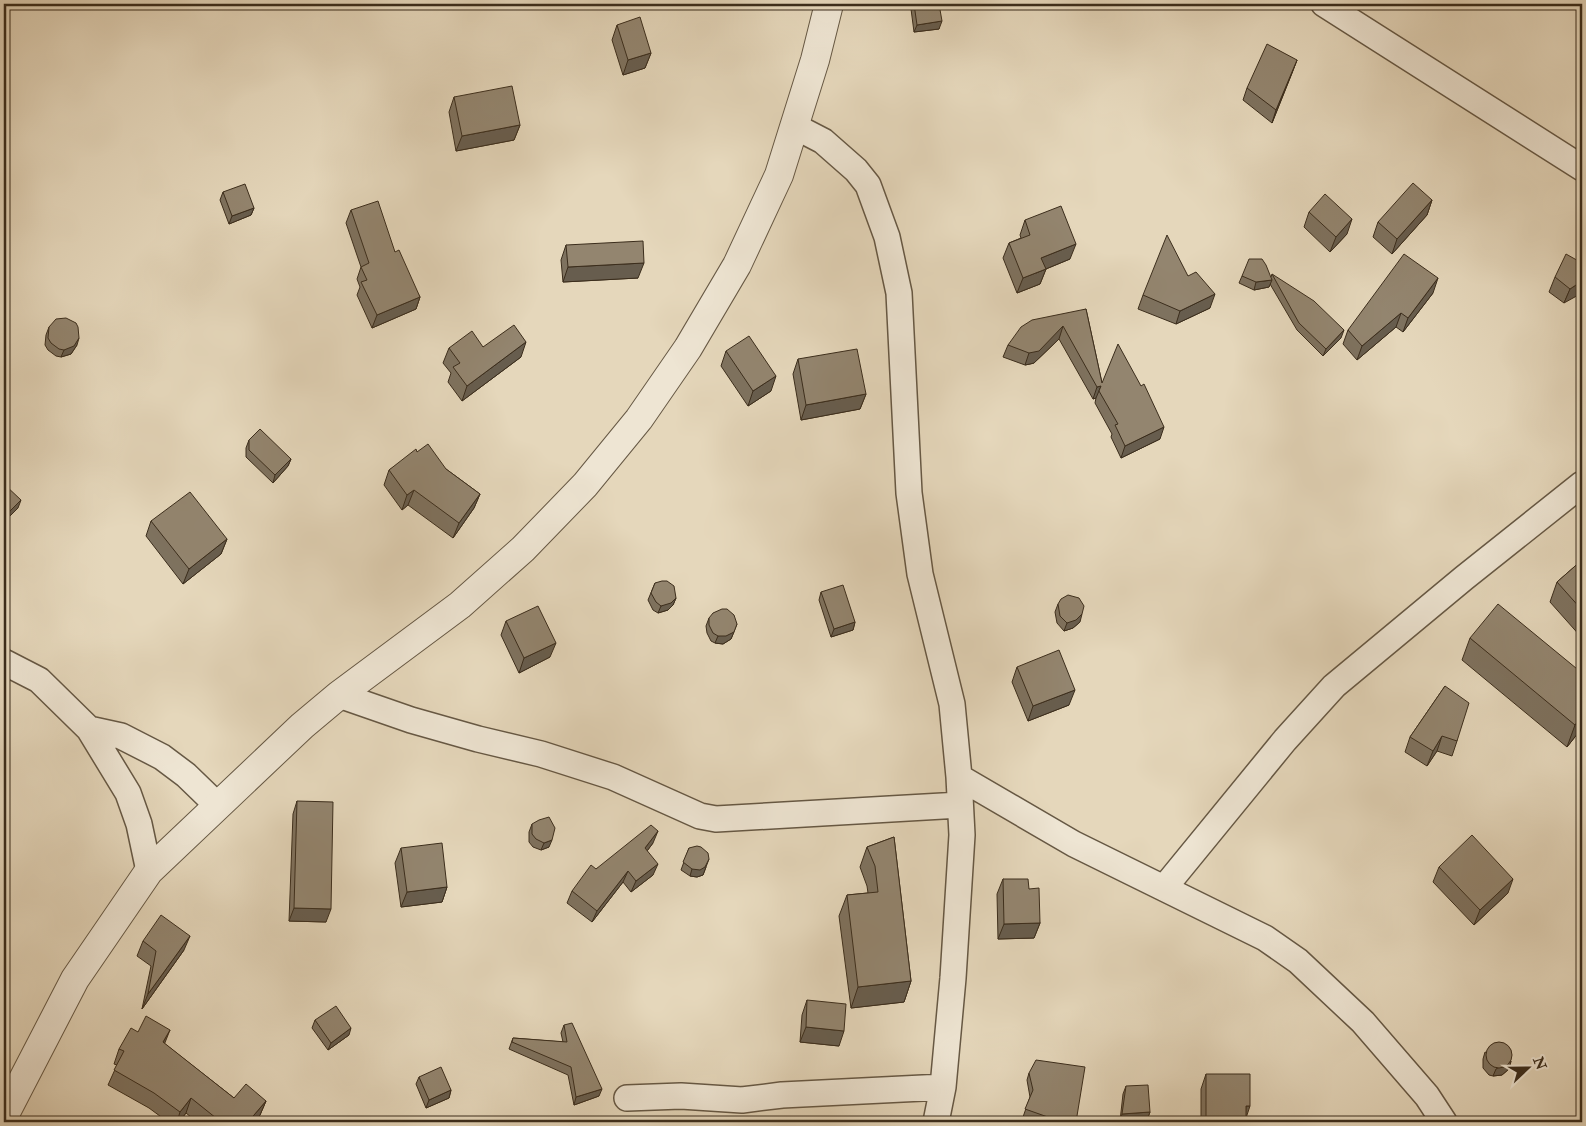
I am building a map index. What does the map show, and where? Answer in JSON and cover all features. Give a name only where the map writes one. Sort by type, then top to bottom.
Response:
[{"type":"street","points":[[4,1116],[75,979],[148,871],[302,726],[339,695],[460,604],[523,549],[585,486],[639,419],[688,348],[737,265],[779,175],[815,60],[829,4]]},
{"type":"street","points":[[1324,4],[1582,168]]},
{"type":"street","points":[[794,126],[824,141],[856,170],[868,185],[887,237],[899,294],[909,493],[920,574],[952,704],[962,835],[953,978],[943,1088],[936,1122]]},
{"type":"street","points":[[1164,888],[1285,740],[1334,686],[1464,578],[1582,484]]},
{"type":"street","points":[[4,662],[39,680],[89,729],[128,793],[139,824],[148,871]]},
{"type":"street","points":[[339,695],[411,720],[541,754],[613,777],[700,816],[716,819],[960,805]]},
{"type":"street","points":[[89,729],[121,736],[162,757],[186,775],[217,805]]},
{"type":"street","points":[[959,777],[1074,844],[1265,938],[1298,961],[1363,1022],[1427,1096],[1444,1122]]},
{"type":"street","points":[[627,1098],[680,1096],[742,1100],[782,1095],[943,1088]]},
{"type":"building","points":[[914,4],[939,4],[942,21],[917,25]]},
{"type":"building","points":[[640,17],[651,53],[628,60],[617,25]]},
{"type":"building","points":[[1267,44],[1297,60],[1276,110],[1247,88]]},
{"type":"building","points":[[512,86],[520,125],[462,136],[454,97]]},
{"type":"building","points":[[1413,183],[1432,200],[1397,239],[1378,222]]},
{"type":"building","points":[[245,184],[254,208],[232,216],[223,192]]},
{"type":"building","points":[[1325,194],[1352,219],[1336,237],[1309,212]]},
{"type":"building","points":[[378,201],[395,252],[399,250],[420,297],[377,315],[361,282],[367,280],[361,267],[369,263],[351,210]]},
{"type":"building","points":[[1061,206],[1076,244],[1041,258],[1046,269],[1023,278],[1009,243],[1030,235],[1025,220]]},
{"type":"building","points":[[1167,235],[1188,276],[1196,272],[1215,294],[1180,311],[1143,295]]},
{"type":"building","points":[[643,241],[644,263],[568,267],[566,245]]},
{"type":"building","points":[[1404,254],[1438,278],[1408,318],[1401,313],[1362,346],[1348,330]]},
{"type":"building","points":[[1566,254],[1582,263],[1582,281],[1570,289],[1555,277]]},
{"type":"building","points":[[1249,259],[1262,259],[1272,280],[1256,282],[1242,276]]},
{"type":"building","points":[[1272,274],[1314,301],[1344,330],[1326,349],[1299,323]]},
{"type":"building","points":[[1086,309],[1102,383],[1118,344],[1141,386],[1144,384],[1164,427],[1125,446],[1115,425],[1118,424],[1099,391],[1101,386],[1097,387],[1063,326],[1039,351],[1029,353],[1008,345],[1021,327],[1032,320]]},
{"type":"building","points":[[66,318],[76,323],[79,338],[74,346],[64,350],[51,343],[48,338],[49,327],[56,319]]},
{"type":"building","points":[[514,325],[526,342],[467,386],[453,367],[460,363],[449,348],[472,331],[483,347]]},
{"type":"building","points":[[749,336],[776,376],[753,391],[726,351]]},
{"type":"building","points":[[857,349],[866,394],[806,405],[798,359]]},
{"type":"building","points":[[260,429],[291,459],[275,475],[249,450],[249,440]]},
{"type":"building","points":[[428,444],[446,469],[480,494],[459,523],[414,490],[407,495],[389,470],[416,449],[417,452]]},
{"type":"building","points":[[4,484],[21,500],[4,517]]},
{"type":"building","points":[[190,492],[227,539],[189,569],[151,521]]},
{"type":"building","points":[[1582,560],[1582,610],[1557,582]]},
{"type":"building","points":[[667,581],[674,586],[676,598],[671,603],[661,606],[656,602],[651,593],[655,583]]},
{"type":"building","points":[[843,585],[855,622],[834,629],[821,592]]},
{"type":"building","points":[[1068,595],[1079,598],[1084,606],[1082,614],[1076,620],[1067,623],[1060,616],[1058,604],[1061,599]]},
{"type":"building","points":[[1498,604],[1582,673],[1582,716],[1575,725],[1470,638]]},
{"type":"building","points":[[538,606],[556,643],[524,658],[506,621]]},
{"type":"building","points":[[727,609],[734,615],[737,624],[734,632],[726,636],[718,636],[713,633],[709,625],[709,618],[713,613]]},
{"type":"building","points":[[1059,650],[1075,690],[1033,706],[1017,667]]},
{"type":"building","points":[[1445,686],[1469,703],[1457,741],[1442,736],[1433,751],[1410,737]]},
{"type":"building","points":[[297,801],[333,802],[331,909],[294,908]]},
{"type":"building","points":[[549,817],[555,828],[552,840],[544,843],[536,839],[532,834],[532,824]]},
{"type":"building","points":[[651,825],[658,831],[645,848],[658,864],[636,881],[628,871],[597,911],[572,891],[591,865],[596,869]]},
{"type":"building","points":[[1472,835],[1513,879],[1480,910],[1439,867]]},
{"type":"building","points":[[894,837],[911,981],[858,987],[847,895],[878,892],[875,866],[867,847]]},
{"type":"building","points":[[442,843],[447,887],[407,892],[401,848]]},
{"type":"building","points":[[697,846],[708,853],[709,859],[705,867],[700,870],[692,869],[683,862],[689,848]]},
{"type":"building","points":[[1003,879],[1028,879],[1029,889],[1039,888],[1040,923],[1004,924]]},
{"type":"building","points":[[161,915],[190,936],[148,994],[156,951],[143,941]]},
{"type":"building","points":[[807,1000],[846,1004],[844,1031],[806,1027]]},
{"type":"building","points":[[336,1006],[351,1028],[331,1043],[315,1020]]},
{"type":"building","points":[[146,1016],[170,1030],[163,1042],[234,1098],[246,1084],[266,1101],[248,1122],[221,1122],[191,1098],[180,1112],[154,1093],[114,1070],[124,1051],[119,1049],[131,1028],[138,1032]]},
{"type":"building","points":[[572,1023],[602,1089],[576,1097],[571,1067],[512,1042],[513,1038],[567,1042],[564,1025]]},
{"type":"building","points":[[1499,1042],[1508,1046],[1512,1055],[1508,1064],[1499,1068],[1490,1064],[1486,1055],[1490,1046]]},
{"type":"building","points":[[1036,1060],[1085,1067],[1076,1122],[1062,1122],[1025,1109],[1033,1090],[1029,1073]]},
{"type":"building","points":[[441,1067],[451,1090],[429,1100],[419,1077]]},
{"type":"building","points":[[1206,1074],[1250,1074],[1250,1106],[1246,1106],[1246,1122],[1206,1122]]},
{"type":"building","points":[[1148,1085],[1150,1112],[1122,1114],[1126,1086]]}]
